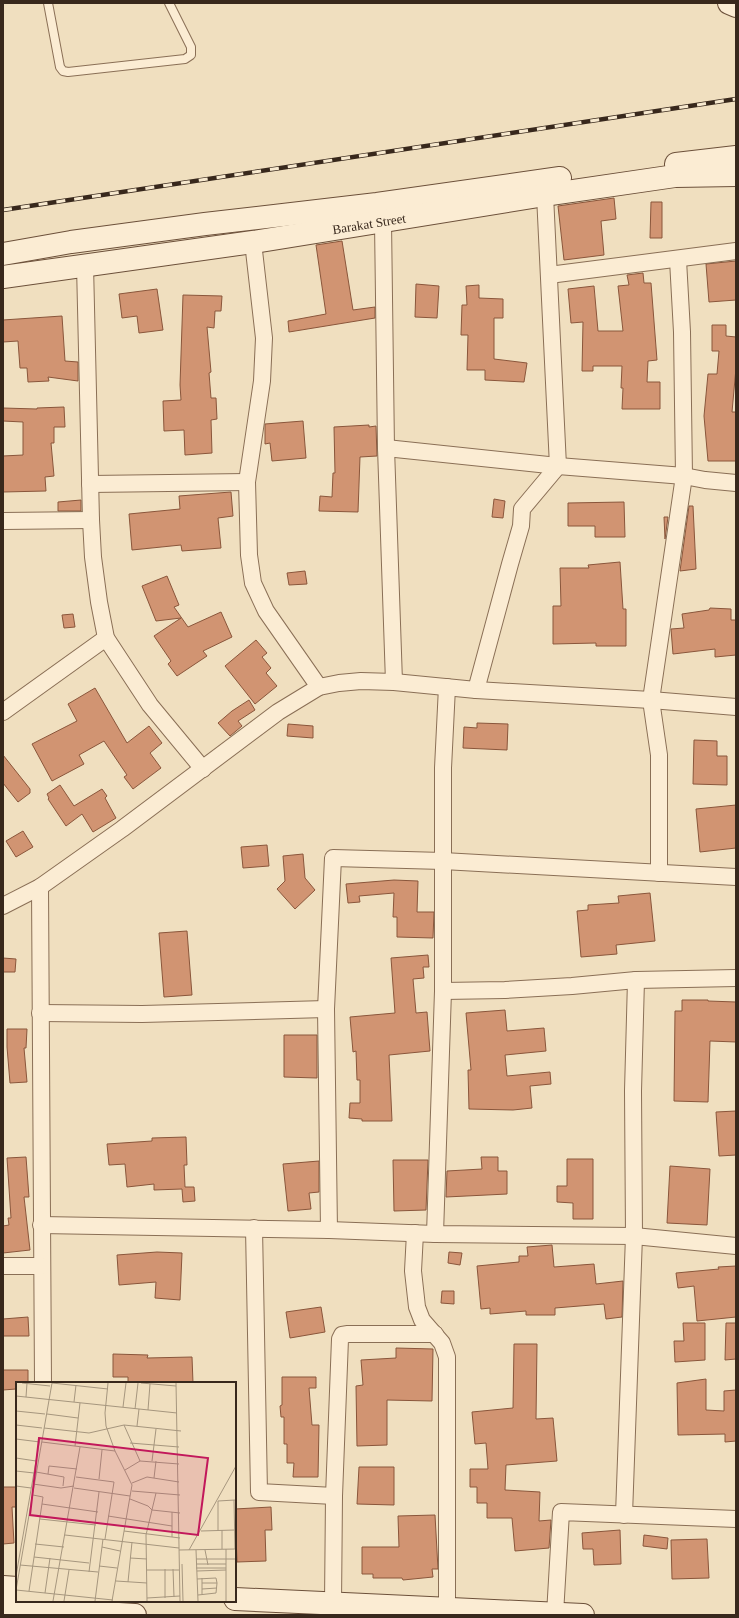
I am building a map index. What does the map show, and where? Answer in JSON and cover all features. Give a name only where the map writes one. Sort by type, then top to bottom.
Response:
[{"type":"main road","points":[[729,3],[736,6]]},
{"type":"main road","name":"Barakat Street","points":[[3,254],[71,242],[205,224],[377,204],[544,180],[736,157]]},
{"type":"main road","name":"Barakat Street","points":[[3,277],[253,242],[545,195],[675,176],[736,175]]},
{"type":"main road","points":[[3,1587],[16,1588]]},
{"type":"main road","points":[[236,1599],[447,1612],[583,1615]]},
{"type":"main road","points":[[3,1607],[44,1612],[135,1615]]},
{"type":"street","points":[[476,690],[510,564],[517,545],[521,526],[522,509],[558,466],[545,195]]},
{"type":"street","points":[[383,222],[386,448],[394,682]]},
{"type":"street","points":[[253,242],[264,338],[262,381],[247,482],[249,555],[254,583],[266,611],[318,687]]},
{"type":"street","points":[[549,275],[678,260],[736,251]]},
{"type":"street","points":[[659,874],[659,755],[651,700],[684,476],[682,339],[678,260]]},
{"type":"street","points":[[85,265],[90,520],[99,602],[106,638],[150,705],[203,769]]},
{"type":"street","points":[[386,448],[558,466],[684,476],[736,483]]},
{"type":"street","points":[[90,484],[247,482]]},
{"type":"street","points":[[3,522],[90,520]]},
{"type":"street","points":[[3,712],[106,638]]},
{"type":"street","points":[[3,906],[40,887],[122,829],[278,712],[318,687],[361,681],[394,682],[476,690],[651,700],[736,707]]},
{"type":"street","points":[[436,1234],[443,991],[444,768],[447,687]]},
{"type":"street","points":[[329,1230],[326,1009],[333,858],[443,860],[659,874],[736,877]]},
{"type":"street","points":[[40,887],[41,1266],[43,1382]]},
{"type":"street","points":[[443,991],[550,987],[636,980],[736,978]]},
{"type":"street","points":[[624,1514],[634,1236],[633,1091],[636,980]]},
{"type":"street","points":[[40,1012],[142,1014],[326,1009]]},
{"type":"street","points":[[41,1225],[254,1228],[436,1234],[634,1236],[736,1246]]},
{"type":"street","points":[[254,1228],[259,1492],[334,1496]]},
{"type":"street","points":[[415,1233],[413,1271],[417,1307],[422,1320],[442,1343],[447,1357],[447,1612]]},
{"type":"street","points":[[3,1266],[41,1266]]},
{"type":"street","points":[[333,1604],[334,1496],[340,1339],[342,1334],[435,1334]]},
{"type":"street","points":[[555,1614],[561,1512],[736,1519]]},
{"type":"lane","points":[[48,3],[60,67],[63,72],[185,58],[191,55],[191,47],[169,3]]},
{"type":"building","points":[[614,198],[616,219],[601,221],[604,255],[564,260],[558,206]]},
{"type":"building","points":[[651,202],[662,202],[662,238],[650,238]]},
{"type":"building","points":[[342,241],[353,310],[375,307],[375,318],[289,332],[288,321],[326,314],[316,245]]},
{"type":"building","points":[[736,261],[736,300],[709,302],[706,264]]},
{"type":"building","points":[[643,273],[644,283],[651,283],[657,360],[648,361],[647,382],[660,382],[660,409],[622,409],[622,366],[593,366],[593,371],[582,371],[583,322],[571,323],[568,289],[594,286],[598,331],[623,331],[618,286],[629,285],[627,275]]},
{"type":"building","points":[[416,284],[439,286],[437,318],[415,317]]},
{"type":"building","points":[[479,285],[479,298],[503,299],[503,318],[494,318],[494,359],[527,363],[524,382],[485,380],[485,370],[467,370],[468,335],[461,335],[462,305],[467,305],[466,286]]},
{"type":"building","points":[[157,289],[163,330],[139,333],[137,316],[122,318],[119,294]]},
{"type":"building","points":[[183,295],[222,296],[221,311],[215,311],[214,328],[207,327],[211,372],[209,373],[211,398],[216,398],[217,419],[211,420],[212,453],[185,455],[184,430],[164,431],[163,401],[181,400],[180,385]]},
{"type":"building","points":[[62,316],[65,361],[78,362],[78,381],[48,377],[49,381],[28,382],[27,368],[20,368],[18,341],[3,342],[3,320]]},
{"type":"building","points":[[712,325],[726,325],[726,336],[736,337],[736,368],[732,412],[736,412],[736,461],[708,461],[704,416],[708,374],[717,374],[719,351],[712,351]]},
{"type":"building","points":[[64,407],[65,427],[54,427],[54,443],[51,443],[54,476],[45,477],[46,491],[3,492],[3,456],[23,455],[23,422],[3,421],[3,408],[37,409]]},
{"type":"building","points":[[303,421],[306,458],[272,461],[270,443],[265,444],[265,424]]},
{"type":"building","points":[[369,425],[369,427],[376,426],[377,456],[360,457],[358,512],[319,511],[320,496],[332,497],[333,473],[335,473],[334,427]]},
{"type":"building","points":[[231,492],[233,516],[218,518],[221,548],[182,551],[181,545],[132,550],[129,514],[180,509],[179,496]]},
{"type":"building","points":[[494,499],[505,501],[503,518],[492,517]]},
{"type":"building","points":[[81,500],[81,511],[58,511],[58,502]]},
{"type":"building","points":[[624,502],[625,537],[595,537],[595,526],[568,526],[568,503]]},
{"type":"building","points":[[689,506],[693,506],[696,569],[680,571]]},
{"type":"building","points":[[664,517],[668,517],[665,539]]},
{"type":"building","points":[[620,562],[623,609],[626,609],[626,646],[596,646],[596,643],[553,644],[553,606],[561,606],[560,568],[589,568],[588,565]]},
{"type":"building","points":[[305,571],[307,584],[289,585],[287,573]]},
{"type":"building","points":[[167,576],[179,605],[174,607],[188,627],[221,612],[232,637],[203,651],[207,656],[177,676],[168,664],[171,661],[154,636],[181,618],[156,621],[142,586]]},
{"type":"building","points":[[710,608],[731,609],[731,620],[736,620],[736,655],[715,657],[715,649],[673,654],[671,629],[684,628],[682,614],[709,610]]},
{"type":"building","points":[[73,614],[75,627],[64,628],[62,615]]},
{"type":"building","points":[[256,640],[267,653],[262,657],[271,668],[266,673],[277,686],[255,704],[225,666]]},
{"type":"building","points":[[95,688],[127,743],[149,726],[162,743],[150,753],[161,768],[133,789],[124,777],[127,775],[104,741],[79,755],[84,764],[52,781],[32,744],[77,721],[68,704]]},
{"type":"building","points":[[249,700],[255,710],[238,721],[242,726],[230,736],[218,723],[232,711]]},
{"type":"building","points":[[477,723],[508,724],[507,750],[463,748],[464,727],[477,728]]},
{"type":"building","points":[[288,724],[313,726],[313,738],[287,736]]},
{"type":"building","points":[[694,740],[717,741],[717,756],[727,756],[727,785],[693,784]]},
{"type":"building","points":[[3,755],[30,789],[30,793],[18,802],[3,783]]},
{"type":"building","points":[[60,785],[74,806],[102,789],[107,796],[105,798],[116,818],[93,832],[82,814],[66,826],[48,799],[47,794]]},
{"type":"building","points":[[736,805],[736,848],[700,852],[696,809]]},
{"type":"building","points":[[23,831],[33,847],[16,857],[6,841]]},
{"type":"building","points":[[267,845],[269,866],[243,868],[241,847]]},
{"type":"building","points":[[303,854],[305,878],[315,890],[295,909],[277,889],[285,881],[283,856]]},
{"type":"building","points":[[394,880],[418,881],[417,912],[434,912],[433,938],[397,937],[397,917],[393,917],[394,893],[359,896],[360,902],[348,903],[346,884]]},
{"type":"building","points":[[650,893],[655,941],[616,945],[617,954],[581,957],[577,911],[588,910],[588,905],[619,903],[618,896]]},
{"type":"building","points":[[187,931],[192,995],[164,997],[159,933]]},
{"type":"building","points":[[428,955],[429,967],[423,967],[424,978],[413,979],[416,1013],[427,1012],[430,1051],[389,1055],[392,1121],[362,1121],[362,1119],[349,1118],[350,1103],[360,1103],[360,1080],[357,1080],[356,1051],[353,1052],[350,1017],[395,1013],[391,958]]},
{"type":"building","points":[[3,958],[16,959],[15,972],[3,972]]},
{"type":"building","points":[[682,1000],[736,1002],[736,1042],[710,1041],[708,1102],[674,1101],[675,1011],[682,1011]]},
{"type":"building","points":[[505,1010],[507,1031],[544,1028],[546,1051],[505,1055],[507,1076],[550,1072],[551,1084],[530,1086],[532,1108],[513,1110],[469,1109],[468,1070],[471,1070],[466,1013]]},
{"type":"building","points":[[7,1029],[27,1029],[26,1048],[24,1048],[27,1082],[10,1083]]},
{"type":"building","points":[[284,1035],[317,1035],[317,1078],[284,1077]]},
{"type":"building","points":[[736,1111],[736,1155],[719,1156],[716,1112]]},
{"type":"building","points":[[186,1137],[187,1165],[184,1165],[185,1187],[194,1187],[195,1201],[183,1202],[182,1189],[154,1190],[154,1184],[127,1187],[125,1164],[109,1165],[107,1144],[152,1141],[152,1138]]},
{"type":"building","points":[[26,1157],[29,1197],[24,1197],[30,1250],[3,1253],[3,1226],[9,1225],[8,1218],[11,1218],[7,1158]]},
{"type":"building","points":[[481,1157],[498,1157],[498,1171],[507,1171],[507,1194],[446,1197],[447,1171],[482,1169]]},
{"type":"building","points":[[567,1159],[593,1159],[593,1219],[573,1219],[573,1203],[557,1202],[557,1186],[567,1186]]},
{"type":"building","points":[[393,1160],[428,1160],[426,1210],[394,1211]]},
{"type":"building","points":[[319,1161],[319,1192],[309,1193],[311,1209],[288,1211],[283,1164]]},
{"type":"building","points":[[670,1166],[710,1169],[707,1225],[667,1223]]},
{"type":"building","points":[[552,1245],[554,1267],[594,1264],[596,1284],[623,1281],[622,1317],[606,1319],[604,1304],[555,1308],[555,1315],[526,1315],[526,1311],[490,1314],[490,1308],[481,1309],[477,1266],[519,1262],[519,1256],[528,1256],[527,1247]]},
{"type":"building","points":[[157,1252],[182,1253],[180,1300],[155,1298],[156,1282],[119,1285],[117,1255]]},
{"type":"building","points":[[449,1252],[462,1253],[460,1265],[448,1263]]},
{"type":"building","points":[[736,1266],[736,1317],[697,1321],[694,1286],[678,1288],[676,1273]]},
{"type":"building","points":[[442,1291],[454,1291],[454,1304],[441,1303]]},
{"type":"building","points":[[321,1307],[325,1332],[290,1338],[286,1312]]},
{"type":"building","points":[[28,1317],[29,1336],[3,1336],[3,1319]]},
{"type":"building","points":[[683,1323],[705,1323],[705,1360],[675,1362],[674,1341],[684,1341]]},
{"type":"building","points":[[726,1323],[736,1323],[736,1359],[725,1360]]},
{"type":"building","points":[[514,1344],[537,1344],[536,1419],[553,1418],[557,1461],[506,1465],[505,1490],[540,1492],[539,1521],[551,1520],[549,1548],[515,1551],[512,1518],[487,1518],[487,1503],[477,1503],[477,1487],[470,1487],[470,1469],[488,1469],[486,1443],[475,1444],[472,1412],[513,1408]]},
{"type":"building","points":[[396,1348],[433,1349],[432,1401],[387,1400],[387,1445],[357,1446],[356,1386],[363,1385],[361,1360],[396,1358]]},
{"type":"building","points":[[113,1354],[148,1355],[147,1358],[192,1357],[193,1382],[128,1382],[128,1377],[113,1377]]},
{"type":"building","points":[[3,1370],[28,1370],[28,1382],[16,1382],[16,1389],[3,1390]]},
{"type":"building","points":[[282,1377],[316,1377],[316,1388],[309,1388],[312,1425],[319,1425],[318,1477],[293,1477],[294,1463],[287,1463],[287,1444],[284,1444],[284,1417],[281,1417],[280,1406],[282,1405]]},
{"type":"building","points":[[706,1379],[706,1410],[724,1411],[724,1391],[736,1390],[736,1441],[725,1442],[725,1434],[678,1435],[677,1383]]},
{"type":"building","points":[[359,1467],[394,1467],[394,1505],[357,1504]]},
{"type":"building","points":[[3,1487],[16,1487],[16,1507],[12,1507],[14,1543],[3,1544]]},
{"type":"building","points":[[271,1507],[272,1530],[265,1530],[266,1561],[237,1562],[236,1509]]},
{"type":"building","points":[[435,1515],[438,1569],[432,1569],[433,1577],[403,1580],[402,1578],[373,1578],[373,1574],[362,1574],[362,1547],[399,1547],[398,1516]]},
{"type":"building","points":[[620,1530],[621,1564],[594,1565],[593,1549],[583,1549],[582,1533]]},
{"type":"building","points":[[644,1535],[668,1538],[667,1549],[643,1546]]},
{"type":"building","points":[[707,1539],[709,1578],[672,1579],[671,1540]]},
{"type":"railway","points":[[3,210],[736,99]]}]
